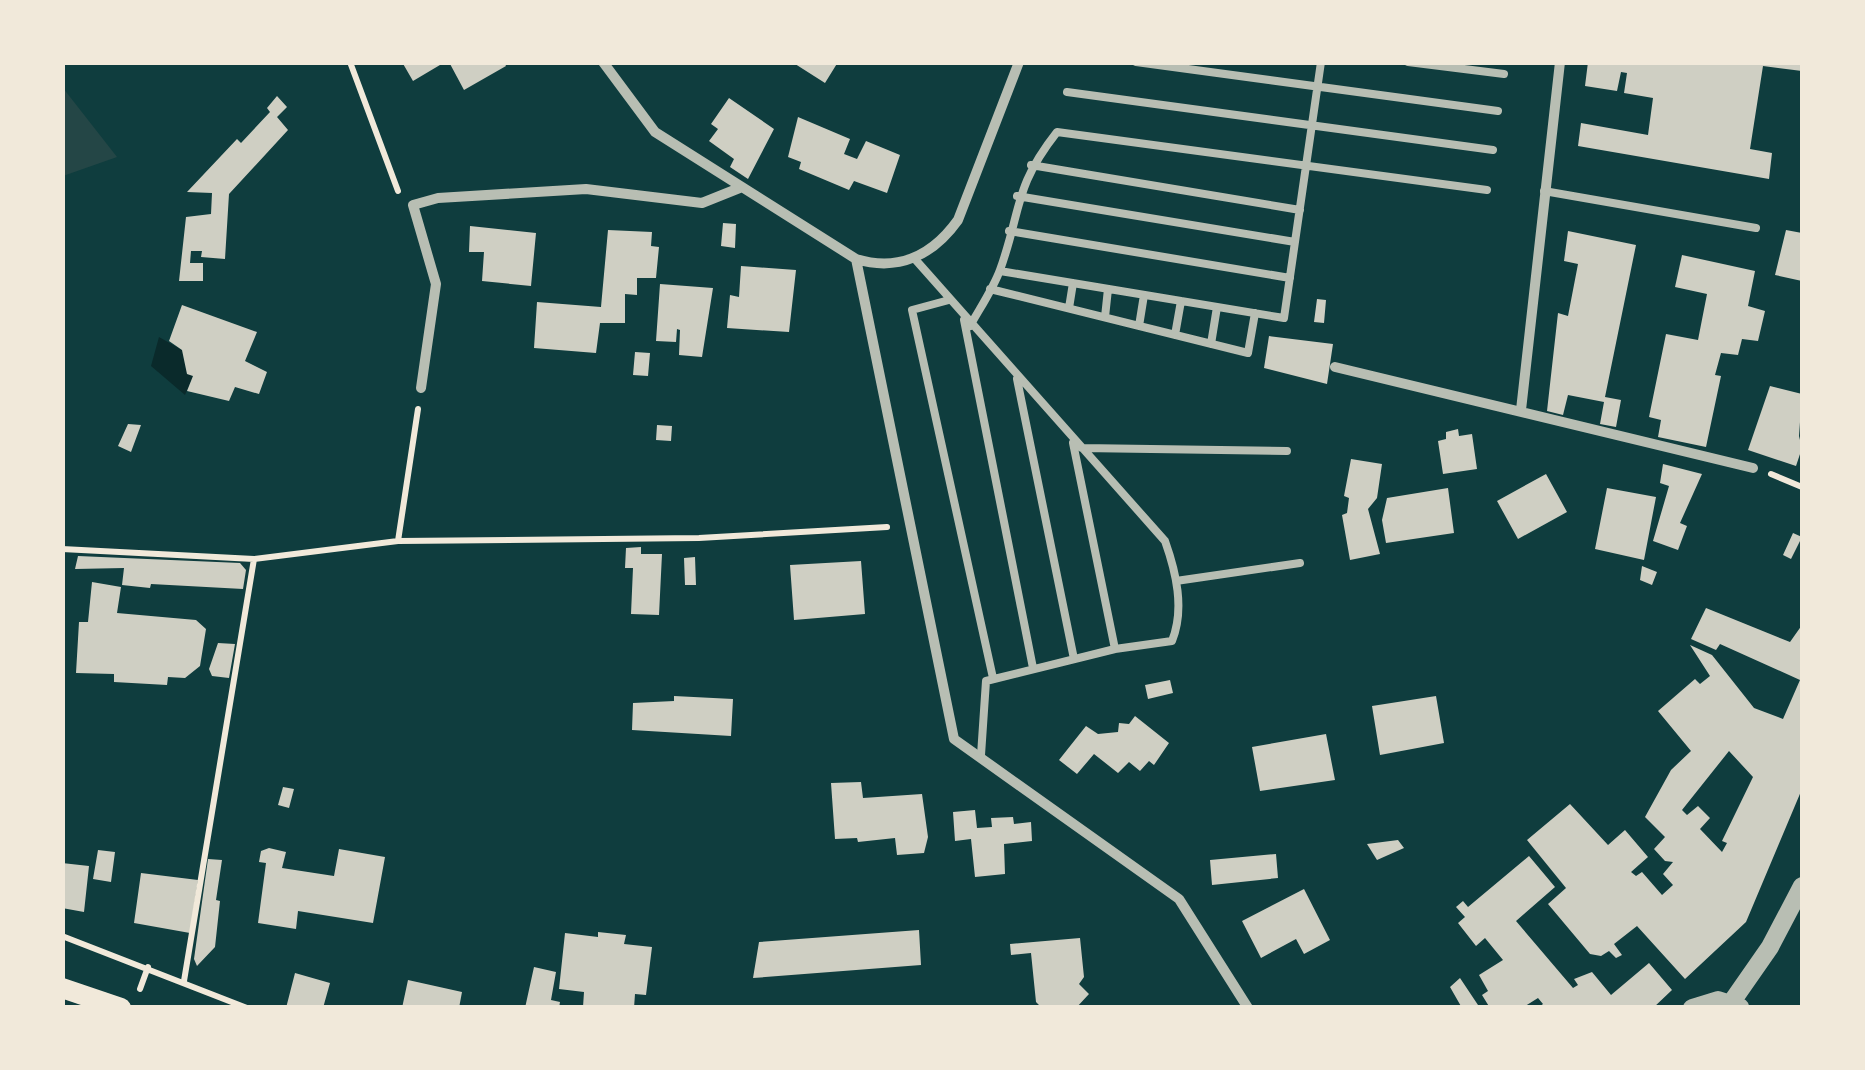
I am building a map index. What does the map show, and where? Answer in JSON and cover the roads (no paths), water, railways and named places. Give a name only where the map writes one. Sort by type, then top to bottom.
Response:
[{"type":"main road","points":[[62,988],[121,1008]]},
{"type":"street","points":[[603,62],[655,132],[856,259],[893,266],[946,238],[958,220],[1018,62]]},
{"type":"street","points":[[1521,410],[1560,62]]},
{"type":"street","points":[[422,388],[436,284],[414,205],[438,198],[586,189],[702,203],[742,186]]},
{"type":"street","points":[[856,259],[954,739],[1180,899],[1248,1008]]},
{"type":"street","points":[[1335,367],[1753,468]]},
{"type":"street","points":[[1692,1008],[1705,1002],[1736,1005],[1801,895]]},
{"type":"lane","points":[[1136,62],[1498,111]]},
{"type":"lane","points":[[1000,271],[1284,318],[1321,62]]},
{"type":"lane","points":[[1408,62],[1504,74]]},
{"type":"lane","points":[[1067,92],[1493,150]]},
{"type":"lane","points":[[970,326],[1000,271],[1018,196],[1031,165],[1057,132],[1487,190]]},
{"type":"lane","points":[[1031,165],[1300,210]]},
{"type":"lane","points":[[1543,191],[1756,228]]},
{"type":"lane","points":[[1018,196],[1295,242]]},
{"type":"lane","points":[[1009,232],[1290,278]]},
{"type":"lane","points":[[914,258],[1164,542],[1176,582],[1178,626],[1172,641],[1115,649],[993,678],[982,688],[981,755]]},
{"type":"lane","points":[[1032,299],[1036,276]]},
{"type":"lane","points":[[1069,308],[1073,283]]},
{"type":"lane","points":[[990,289],[1248,353],[1255,313]]},
{"type":"lane","points":[[1105,317],[1108,289]]},
{"type":"lane","points":[[1138,326],[1144,295]]},
{"type":"lane","points":[[949,300],[912,310],[993,678]]},
{"type":"lane","points":[[1175,335],[1181,301]]},
{"type":"lane","points":[[1212,344],[1218,307]]},
{"type":"lane","points":[[963,317],[1034,668]]},
{"type":"lane","points":[[1016,377],[1074,659]]},
{"type":"lane","points":[[1072,439],[1115,649]]},
{"type":"lane","points":[[1080,448],[1287,451]]},
{"type":"lane","points":[[1176,582],[1300,562]]}]
